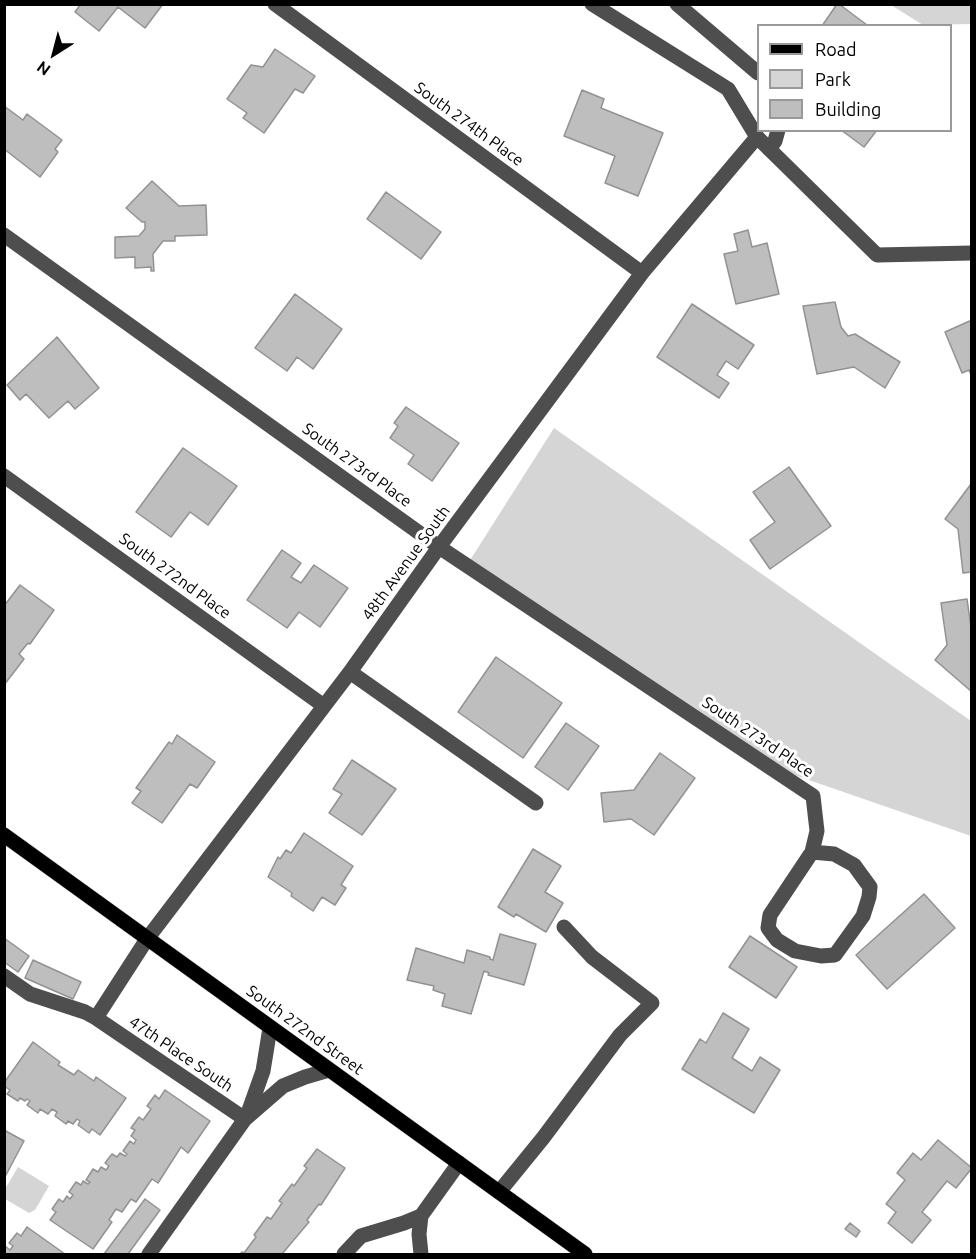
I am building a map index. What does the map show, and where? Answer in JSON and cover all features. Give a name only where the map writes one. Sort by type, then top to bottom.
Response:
[{"type":"main road","name":"South 272nd Street","points":[[4,835],[585,1254]]},
{"type":"street","name":"South 274th Place","points":[[275,4],[642,273]]},
{"type":"street","points":[[592,4],[728,90],[757,137],[877,255],[972,253]]},
{"type":"street","points":[[677,4],[757,71]]},
{"type":"street","points":[[770,149],[777,132]]},
{"type":"street","name":"48th Avenue South","points":[[96,1018],[147,939],[350,672],[439,547],[642,273],[757,137]]},
{"type":"street","name":"South 273rd Place","points":[[4,235],[439,547],[813,796],[817,831],[812,852]]},
{"type":"street","name":"South 272nd Place","points":[[4,476],[324,706]]},
{"type":"street","points":[[350,672],[536,803]]},
{"type":"street","points":[[812,852],[834,854],[854,866],[870,887],[863,916],[835,955],[821,956],[795,951],[777,940],[768,928],[770,915],[812,852]]},
{"type":"street","points":[[499,1192],[543,1138],[620,1035],[652,1003],[592,957],[564,927]]},
{"type":"street","name":"47th Place South","points":[[4,976],[30,994],[85,1012],[96,1018],[246,1119]]},
{"type":"street","name":"47th Place South","points":[[246,1119],[263,1071],[270,1028]]},
{"type":"street","name":"47th Place South","points":[[149,1254],[246,1119],[283,1086],[329,1070]]},
{"type":"street","points":[[421,1254],[419,1225],[421,1216],[459,1163]]},
{"type":"street","points":[[344,1254],[361,1236],[421,1216]]},
{"type":"green space","points":[[891,5],[971,5],[971,24],[921,24]]},
{"type":"green space","points":[[554,428],[971,721],[971,836],[771,767],[467,565]]},
{"type":"green space","points":[[18,1167],[49,1186],[35,1210],[29,1213],[5,1199],[5,1189]]},
{"type":"building","points":[[81,4],[163,4],[145,28],[118,7],[99,31],[75,12]]},
{"type":"building","points":[[839,4],[866,24],[823,24]]},
{"type":"building","points":[[275,49],[315,76],[303,93],[295,89],[264,133],[243,118],[247,113],[227,99],[251,65],[263,67]]},
{"type":"building","points":[[582,90],[604,99],[601,108],[663,133],[638,196],[605,183],[615,156],[564,136]]},
{"type":"building","points":[[4,106],[23,120],[27,114],[62,140],[55,149],[58,152],[40,177],[4,149]]},
{"type":"building","points":[[844,132],[875,132],[864,147]]},
{"type":"building","points":[[152,181],[179,206],[206,205],[207,235],[175,236],[175,241],[163,241],[153,254],[154,271],[151,271],[151,267],[135,268],[135,257],[115,258],[115,237],[139,236],[145,229],[145,222],[126,208]]},
{"type":"building","points":[[386,192],[441,232],[421,259],[367,219]]},
{"type":"building","points":[[748,230],[752,247],[767,243],[779,294],[736,304],[724,254],[738,251],[734,234]]},
{"type":"building","points":[[295,294],[342,329],[313,369],[297,357],[287,371],[255,348]]},
{"type":"building","points":[[835,302],[841,327],[848,336],[855,334],[900,362],[885,388],[854,367],[817,374],[803,306]]},
{"type":"building","points":[[692,304],[754,345],[738,369],[726,361],[717,375],[729,383],[719,398],[657,357]]},
{"type":"building","points":[[972,320],[972,377],[969,370],[962,373],[945,332]]},
{"type":"building","points":[[57,337],[99,388],[75,409],[68,401],[49,418],[26,394],[20,400],[7,385]]},
{"type":"building","points":[[406,407],[459,443],[432,481],[408,464],[414,455],[390,438],[398,426],[394,423]]},
{"type":"building","points":[[183,448],[237,486],[208,525],[190,512],[171,537],[136,512]]},
{"type":"building","points":[[789,467],[831,526],[770,569],[750,540],[775,522],[753,492]]},
{"type":"building","points":[[971,484],[972,572],[963,573],[958,529],[945,519]]},
{"type":"building","points":[[282,550],[301,563],[291,577],[301,583],[314,565],[348,588],[320,627],[299,612],[287,628],[247,600]]},
{"type":"building","points":[[20,585],[54,610],[30,644],[28,643],[19,654],[24,659],[4,685],[4,606]]},
{"type":"building","points":[[967,599],[972,634],[972,692],[935,660],[947,645],[941,603]]},
{"type":"building","points":[[496,657],[562,703],[523,758],[458,712]]},
{"type":"building","points":[[566,723],[599,746],[568,790],[535,767]]},
{"type":"building","points":[[177,735],[215,762],[197,788],[190,784],[162,823],[132,803],[141,791],[136,788],[169,742],[172,744]]},
{"type":"building","points":[[660,753],[695,778],[654,835],[631,819],[604,822],[601,793],[634,790]]},
{"type":"building","points":[[352,760],[396,789],[362,835],[329,813],[342,794],[333,789]]},
{"type":"building","points":[[304,833],[353,866],[341,885],[346,888],[335,905],[322,897],[313,911],[268,877],[278,857],[280,859],[286,850],[291,853]]},
{"type":"building","points":[[533,849],[561,866],[545,892],[563,903],[546,932],[516,914],[514,917],[498,907]]},
{"type":"building","points":[[924,894],[955,928],[887,989],[856,955]]},
{"type":"building","points":[[500,934],[536,944],[524,985],[488,975],[489,973],[484,971],[471,1014],[442,1006],[445,994],[433,990],[434,986],[407,980],[416,948],[464,963],[467,950],[493,960]]},
{"type":"building","points":[[750,936],[797,967],[776,998],[729,967]]},
{"type":"building","points":[[4,938],[29,956],[18,972],[4,962]]},
{"type":"building","points":[[33,960],[81,982],[73,999],[25,978]]},
{"type":"building","points":[[723,1013],[749,1029],[732,1058],[752,1071],[760,1057],[780,1070],[754,1113],[682,1069],[700,1039],[706,1043]]},
{"type":"building","points":[[33,1042],[60,1062],[58,1065],[74,1075],[78,1070],[94,1081],[96,1077],[126,1098],[100,1135],[92,1129],[89,1133],[78,1125],[80,1121],[77,1119],[73,1124],[68,1121],[66,1124],[55,1116],[57,1112],[52,1109],[48,1114],[40,1109],[38,1113],[27,1105],[30,1101],[27,1099],[25,1101],[20,1098],[18,1101],[7,1094],[10,1090],[4,1086],[4,1083]]},
{"type":"building","points":[[165,1090],[210,1121],[188,1153],[181,1147],[158,1183],[152,1179],[136,1202],[131,1199],[122,1212],[116,1209],[109,1220],[112,1222],[93,1249],[50,1220],[56,1212],[52,1209],[59,1199],[63,1202],[67,1196],[70,1199],[73,1195],[69,1192],[76,1182],[81,1185],[83,1181],[88,1184],[90,1182],[86,1180],[93,1169],[98,1172],[101,1167],[106,1170],[109,1166],[105,1163],[112,1154],[117,1157],[120,1153],[125,1156],[127,1154],[123,1151],[130,1141],[134,1144],[136,1140],[131,1136],[135,1130],[131,1128],[139,1117],[143,1120],[151,1109],[147,1106],[155,1095],[159,1099]]},
{"type":"building","points":[[4,1130],[24,1141],[6,1175],[4,1174]]},
{"type":"building","points":[[938,1140],[972,1168],[956,1188],[947,1181],[922,1212],[931,1220],[912,1243],[888,1223],[896,1212],[886,1204],[905,1180],[897,1173],[913,1153],[921,1160]]},
{"type":"building","points":[[317,1149],[345,1168],[321,1205],[319,1204],[307,1220],[309,1222],[282,1254],[240,1254],[244,1253],[256,1237],[254,1235],[267,1217],[271,1219],[282,1203],[279,1201],[292,1184],[294,1186],[307,1168],[304,1166]]},
{"type":"building","points":[[145,1199],[160,1210],[128,1254],[104,1254]]},
{"type":"building","points":[[850,1223],[860,1231],[856,1237],[845,1229]]},
{"type":"building","points":[[27,1227],[65,1254],[4,1254],[5,1246],[10,1250],[13,1246],[9,1243],[17,1233],[21,1236]]}]
